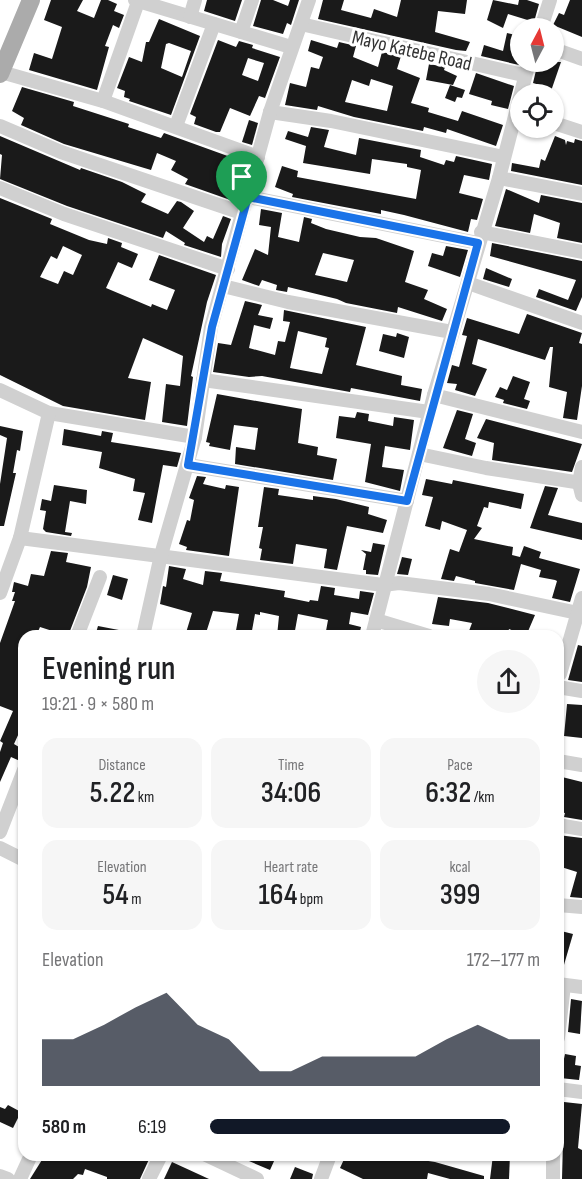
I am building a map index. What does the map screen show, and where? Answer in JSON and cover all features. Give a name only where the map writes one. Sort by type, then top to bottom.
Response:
[{"type":"main road","points":[[1,73],[5,47],[31,0]]},
{"type":"street","points":[[190,17],[195,0]]},
{"type":"street","points":[[241,32],[252,0]]},
{"type":"street","points":[[144,630],[161,555],[195,437],[212,327],[270,112],[309,0]]},
{"type":"street","points":[[544,18],[550,0]]},
{"type":"street","points":[[103,102],[136,1],[291,47]]},
{"type":"street","points":[[176,126],[214,24]]},
{"type":"street","name":"Mayo Katebe Road","points":[[301,24],[524,75]]},
{"type":"street","points":[[564,53],[582,59]]},
{"type":"street","points":[[522,84],[525,72]]},
{"type":"street","points":[[1,73],[103,102],[258,157]]},
{"type":"street","points":[[270,112],[331,121],[504,157]]},
{"type":"street","points":[[0,126],[62,152],[242,213]]},
{"type":"street","points":[[564,126],[582,132]]},
{"type":"street","points":[[374,630],[383,585],[429,412],[510,136]]},
{"type":"street","points":[[499,178],[582,194]]},
{"type":"street","points":[[0,188],[64,214],[228,269]]},
{"type":"street","points":[[248,197],[479,238],[582,252]]},
{"type":"street","points":[[468,283],[582,323]]},
{"type":"street","points":[[223,286],[288,302],[452,332]]},
{"type":"street","points":[[203,380],[429,412]]},
{"type":"street","points":[[0,390],[49,413],[195,437]]},
{"type":"street","points":[[434,394],[582,432]]},
{"type":"street","points":[[0,593],[20,538],[49,413]]},
{"type":"street","points":[[419,454],[581,487],[582,467]]},
{"type":"street","points":[[188,465],[407,501]]},
{"type":"street","points":[[20,538],[383,585],[399,583],[489,594],[580,614]]},
{"type":"street","points":[[79,630],[100,577]]},
{"type":"street","points":[[564,661],[580,614],[582,598]]},
{"type":"street","points":[[376,620],[409,630]]},
{"type":"street","points":[[564,681],[582,691]]},
{"type":"street","points":[[564,762],[582,765]]},
{"type":"street","points":[[0,832],[18,786]]},
{"type":"street","points":[[564,826],[582,830]]},
{"type":"street","points":[[0,848],[18,857]]},
{"type":"street","points":[[564,906],[582,907]]},
{"type":"street","points":[[564,985],[582,987]]},
{"type":"street","points":[[564,1090],[582,1092]]},
{"type":"street","points":[[20,1179],[28,1161]]},
{"type":"street","points":[[149,1179],[158,1161]]},
{"type":"street","points":[[219,1161],[257,1179]]},
{"type":"street","points":[[321,1179],[328,1161]]},
{"type":"street","points":[[553,1161],[553,1179]]},
{"type":"street","points":[[0,1176],[8,1179]]},
{"type":"building","points":[[51,0],[83,0],[77,11],[94,18],[101,0],[108,0],[117,4],[114,11],[124,15],[119,28],[113,25],[105,46],[109,47],[97,90],[29,70],[34,53],[52,59],[62,27],[44,20]]},
{"type":"building","points":[[207,0],[242,0],[235,21],[204,11]]},
{"type":"building","points":[[261,0],[273,0],[288,6],[290,0],[299,0],[291,25],[287,23],[283,34],[253,26]]},
{"type":"building","points":[[323,0],[344,0],[341,10],[371,18],[374,9],[397,17],[401,0],[467,0],[465,14],[438,11],[435,32],[470,42],[466,51],[456,50],[318,19]]},
{"type":"building","points":[[493,0],[518,5],[519,0],[527,0],[539,4],[535,18],[521,18],[508,14],[503,28],[487,20]]},
{"type":"building","points":[[570,0],[582,0],[582,37],[564,30],[564,18],[556,18],[559,13],[564,15]]},
{"type":"building","points":[[159,19],[200,36],[171,115],[129,101],[130,99],[124,97],[125,91],[117,88],[129,57],[142,62],[146,42],[149,42]],"holes":[[[166,44],[191,51],[182,77],[161,68]]]},
{"type":"building","points":[[507,33],[510,34],[510,63],[481,56],[484,45],[503,51]]},
{"type":"building","points":[[218,40],[236,47],[239,41],[280,57],[265,98],[259,96],[250,116],[230,108],[220,132],[216,132],[194,124],[196,117],[190,114]],"holes":[[[248,58],[264,63],[258,81],[242,75]]]},
{"type":"building","points":[[311,40],[337,48],[339,42],[356,46],[353,57],[378,67],[382,52],[401,56],[397,69],[420,78],[411,103],[429,108],[428,112],[458,121],[462,111],[503,125],[496,146],[447,129],[446,133],[424,127],[423,131],[354,117],[318,106],[317,110],[285,105],[290,83],[306,87],[311,67],[319,69],[323,57],[308,51]],"holes":[[[371,79],[393,86],[387,111],[345,102],[352,80],[369,86]]]},
{"type":"building","points":[[429,64],[445,67],[444,70],[457,76],[453,85],[426,80]]},
{"type":"building","points":[[536,72],[558,72],[553,84],[533,83]]},
{"type":"building","points":[[476,73],[510,85],[508,109],[491,105],[492,101],[469,94]]},
{"type":"building","points":[[450,85],[465,90],[462,98],[457,97],[455,102],[445,98]]},
{"type":"building","points":[[22,87],[74,102],[73,106],[129,124],[128,127],[161,138],[164,133],[247,163],[236,202],[185,184],[188,179],[171,170],[176,161],[157,153],[151,170],[64,144],[21,125],[24,118],[12,111]]},
{"type":"building","points":[[249,120],[258,123],[252,145],[242,142]]},
{"type":"building","points":[[311,127],[329,130],[324,147],[356,155],[359,138],[421,150],[420,157],[444,165],[446,160],[454,162],[456,156],[492,164],[489,180],[464,175],[459,193],[483,199],[477,220],[471,219],[468,232],[381,210],[381,214],[292,197],[293,194],[275,187],[282,166],[298,171],[297,177],[416,199],[421,170],[407,167],[407,164],[372,159],[370,174],[303,163],[306,146],[285,139],[288,131],[308,137]]},
{"type":"building","points":[[0,136],[80,170],[81,168],[122,182],[146,194],[141,202],[168,214],[177,201],[181,202],[194,211],[183,228],[204,242],[207,236],[213,239],[223,216],[231,219],[222,244],[221,257],[184,245],[185,243],[166,231],[163,238],[67,206],[0,179],[2,155],[0,154]]},
{"type":"building","points":[[554,138],[565,140],[566,145],[567,141],[574,143],[575,139],[582,141],[582,185],[511,171],[512,163],[539,168],[541,159],[545,161]]},
{"type":"building","points":[[506,189],[539,203],[541,195],[582,203],[582,243],[557,238],[560,223],[534,214],[530,233],[495,226]]},
{"type":"building","points":[[0,198],[52,219],[50,224],[89,240],[107,244],[108,238],[122,243],[121,247],[138,254],[132,268],[118,262],[106,288],[151,307],[152,304],[167,310],[175,290],[149,280],[159,255],[216,275],[207,302],[191,376],[193,377],[187,426],[162,422],[166,384],[180,386],[183,356],[143,338],[128,378],[151,382],[145,420],[63,406],[0,375]],"holes":[[[63,246],[82,255],[73,275],[64,271],[58,284],[40,277],[51,256],[57,259]]]},
{"type":"building","points":[[261,209],[282,213],[278,237],[299,242],[304,217],[312,219],[311,223],[326,229],[360,237],[376,238],[414,251],[405,282],[428,290],[424,299],[447,309],[442,321],[398,307],[397,313],[346,303],[288,287],[287,292],[276,290],[277,285],[262,280],[259,286],[242,280],[255,249],[268,255],[271,227],[259,225]],"holes":[[[323,253],[354,260],[347,282],[315,275]]]},
{"type":"building","points":[[492,243],[582,261],[582,297],[576,311],[536,297],[539,289],[568,300],[576,280],[490,256]]},
{"type":"building","points":[[446,246],[468,250],[460,277],[428,266],[432,253],[443,256]]},
{"type":"building","points":[[486,268],[512,279],[509,287],[483,279]]},
{"type":"building","points":[[245,301],[262,305],[258,315],[273,318],[270,329],[254,325],[249,348],[275,355],[278,341],[285,342],[290,322],[283,321],[284,310],[366,327],[356,365],[402,376],[401,385],[422,389],[420,401],[351,388],[350,392],[262,376],[249,377],[213,372],[218,343],[231,345]],"holes":[[[298,331],[327,338],[325,347],[329,348],[322,374],[290,368]]]},
{"type":"building","points":[[527,314],[582,333],[579,343],[582,344],[582,386],[577,420],[563,418],[567,392],[549,387],[553,347],[550,347],[545,360],[478,339],[472,364],[487,369],[475,396],[455,390],[457,384],[447,383],[452,365],[459,367],[467,336],[462,335],[467,318],[519,334]]},
{"type":"building","points":[[397,333],[409,337],[404,358],[379,351],[383,334],[396,337]]},
{"type":"building","points":[[513,376],[530,382],[524,399],[530,401],[527,409],[503,403],[504,400],[495,397],[500,387],[507,390]]},
{"type":"building","points":[[217,394],[302,409],[298,443],[318,447],[317,455],[337,459],[333,480],[235,464],[236,447],[255,450],[258,428],[234,425],[230,450],[209,446],[210,443],[206,442]]},
{"type":"building","points":[[457,410],[473,414],[465,439],[476,443],[472,456],[443,448]]},
{"type":"building","points":[[357,412],[369,414],[368,421],[393,426],[394,417],[414,420],[410,450],[385,446],[382,467],[404,470],[400,491],[365,482],[371,444],[336,438],[339,416],[355,418]]},
{"type":"building","points":[[486,419],[582,444],[572,472],[492,460],[494,443],[477,438]]},
{"type":"building","points":[[0,426],[23,431],[20,451],[17,450],[13,473],[16,473],[4,526],[0,526],[0,484],[7,438],[0,435]]},
{"type":"building","points":[[64,429],[101,436],[102,431],[113,433],[111,442],[181,453],[177,467],[163,465],[152,523],[138,520],[145,493],[133,491],[135,479],[99,468],[102,452],[62,445]]},
{"type":"building","points":[[197,476],[206,477],[203,484],[225,489],[226,485],[239,487],[229,556],[186,550],[187,547],[179,544],[187,520],[190,521],[194,500],[189,498]]},
{"type":"building","points":[[426,479],[452,484],[453,480],[524,494],[521,509],[489,502],[488,508],[484,507],[477,526],[482,528],[474,539],[513,547],[512,555],[520,557],[524,546],[541,552],[539,558],[580,569],[570,602],[552,598],[557,581],[539,577],[541,570],[521,564],[514,590],[475,583],[475,581],[456,576],[454,581],[441,579],[450,549],[459,552],[467,530],[442,521],[440,530],[425,526],[433,497],[422,495]]},
{"type":"building","points":[[54,485],[87,490],[86,504],[70,501],[65,532],[72,533],[71,536],[46,532],[43,529],[46,511],[40,510],[42,499],[51,501]]},
{"type":"building","points":[[545,486],[558,488],[548,515],[582,523],[582,540],[530,528]]},
{"type":"building","points":[[264,487],[279,489],[278,495],[313,500],[313,496],[336,499],[369,507],[368,514],[387,520],[383,533],[347,526],[337,570],[324,568],[327,549],[296,544],[293,564],[260,560],[262,549],[259,548],[263,527],[258,527]]},
{"type":"building","points":[[373,543],[385,545],[378,575],[366,574],[366,570],[363,570],[366,554],[361,550],[371,552]]},
{"type":"building","points":[[51,551],[68,553],[66,562],[91,567],[87,587],[70,630],[49,630],[40,627],[39,630],[18,630],[18,735],[14,744],[18,746],[18,760],[11,757],[0,782],[0,752],[3,743],[0,741],[13,711],[0,706],[0,643],[15,601],[12,601],[15,592],[12,592],[14,582],[28,586],[31,574],[44,576]]},
{"type":"building","points":[[402,557],[412,559],[408,575],[397,574]]},
{"type":"building","points":[[169,566],[186,569],[183,579],[203,585],[205,571],[222,573],[220,581],[285,591],[284,597],[309,602],[310,600],[318,601],[321,586],[335,588],[334,595],[359,599],[360,591],[374,593],[368,615],[351,612],[349,624],[361,627],[360,630],[326,630],[328,620],[298,614],[295,630],[278,630],[279,616],[260,612],[260,615],[255,614],[252,630],[236,630],[239,614],[213,611],[207,630],[187,630],[192,613],[160,604],[163,586],[166,587]]},
{"type":"building","points":[[113,575],[128,579],[122,600],[107,595]]},
{"type":"building","points":[[438,597],[488,603],[535,615],[529,630],[469,630],[472,623],[450,619],[449,626],[432,624]]},
{"type":"building","points":[[98,626],[119,630],[97,630]]},
{"type":"building","points":[[578,645],[582,646],[582,682],[568,680]]},
{"type":"building","points":[[567,704],[582,705],[582,738],[564,736]]},
{"type":"building","points":[[564,778],[582,782],[582,820],[564,817]]},
{"type":"building","points":[[564,836],[582,838],[582,898],[570,897],[577,872],[564,868]]},
{"type":"building","points":[[564,932],[573,934],[564,965]]},
{"type":"building","points":[[571,999],[582,1001],[580,1034],[568,1032]]},
{"type":"building","points":[[565,1054],[576,1056],[575,1065],[581,1066],[579,1080],[564,1078]]},
{"type":"building","points":[[564,1102],[582,1104],[578,1148],[582,1150],[582,1179],[562,1179]]},
{"type":"building","points":[[8,1105],[18,1110],[18,1118],[13,1128],[0,1122],[0,1107],[5,1109]]},
{"type":"building","points":[[41,1161],[148,1161],[140,1179],[107,1179],[107,1177],[85,1169],[83,1175],[78,1174],[73,1179],[30,1179]]},
{"type":"building","points":[[249,1161],[274,1161],[270,1170]]},
{"type":"building","points":[[343,1161],[428,1161],[484,1176],[484,1179],[450,1179],[428,1173],[427,1179],[363,1179],[340,1168]]},
{"type":"building","points":[[492,1161],[510,1161],[509,1179],[490,1179]]},
{"type":"building","points":[[172,1162],[209,1179],[164,1179]]},
{"type":"building","points":[[295,1167],[313,1174],[312,1179],[290,1179]]},
{"type":"route","points":[[248,197],[478,243],[429,412],[407,501],[188,465],[195,437],[212,327],[242,213],[248,197]]}]
